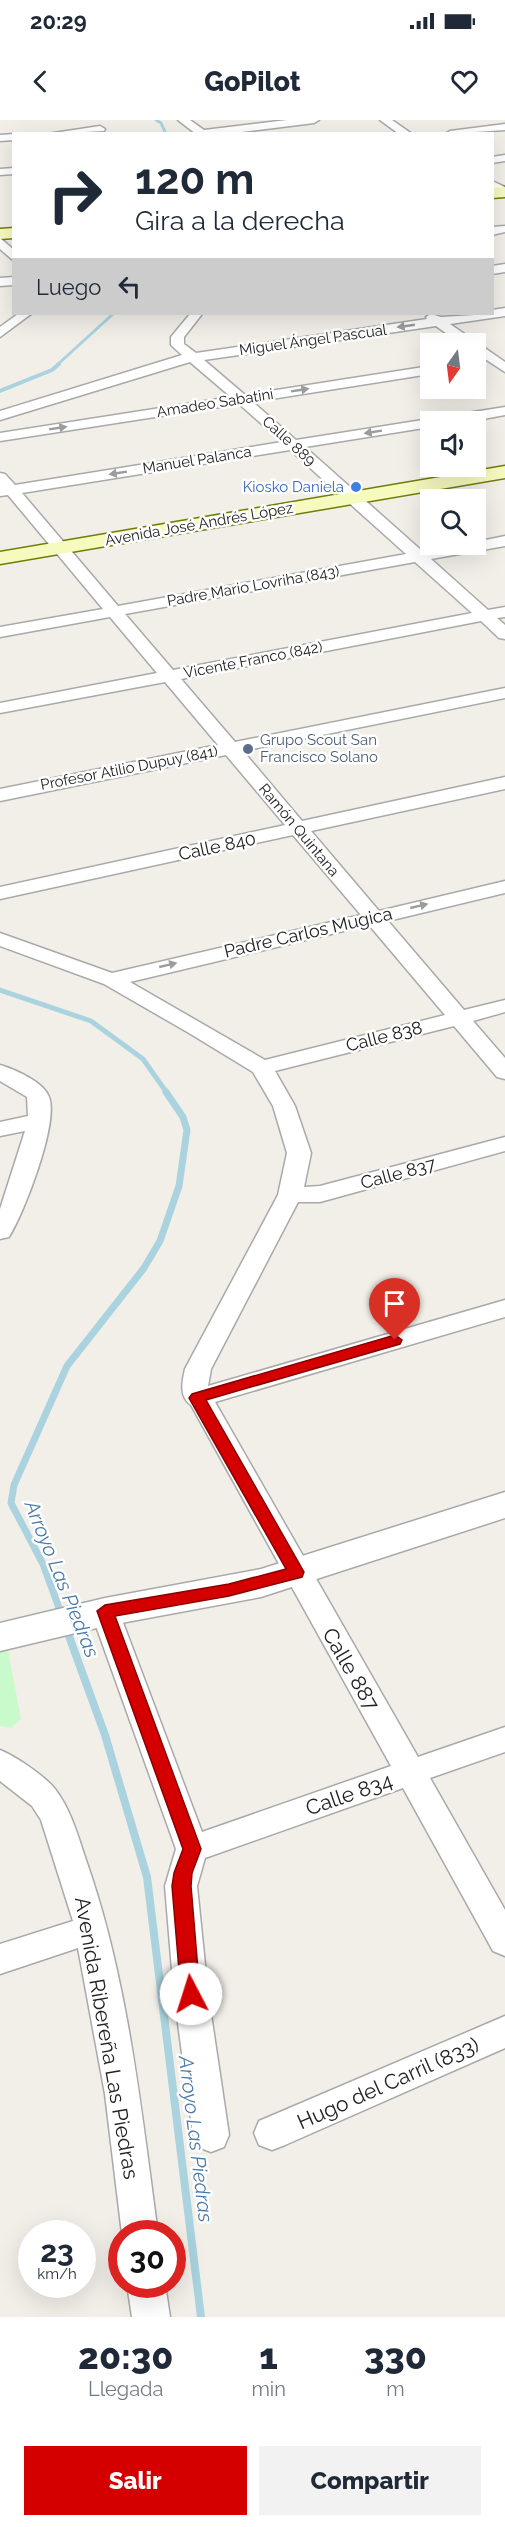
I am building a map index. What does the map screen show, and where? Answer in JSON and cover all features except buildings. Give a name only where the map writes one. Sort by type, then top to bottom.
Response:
[{"type":"main road","name":"Avenida José Andrés López","points":[[0,558],[505,472]]},
{"type":"street","points":[[89,120],[102,131]]},
{"type":"street","points":[[183,120],[201,132]]},
{"type":"street","points":[[212,132],[314,120]]},
{"type":"street","points":[[385,120],[404,132]]},
{"type":"street","points":[[466,132],[505,127]]},
{"type":"street","points":[[85,132],[102,131]]},
{"type":"street","points":[[0,242],[12,256]]},
{"type":"street","points":[[0,333],[24,315]]},
{"type":"street","name":"Calle 889","points":[[195,315],[177,337],[178,345],[242,399],[505,634]]},
{"type":"street","name":"Miguel Ángel Pascual","points":[[193,357],[433,317],[462,315]]},
{"type":"street","points":[[433,317],[455,333]]},
{"type":"street","points":[[486,353],[501,362]]},
{"type":"street","points":[[0,416],[118,377],[193,357]]},
{"type":"street","points":[[486,363],[501,362]]},
{"type":"street","name":"Amadeo Sabatini","points":[[0,437],[420,372]]},
{"type":"street","points":[[486,414],[505,411]]},
{"type":"street","name":"Manuel Palanca","points":[[4,486],[420,425]]},
{"type":"street","name":"Ramón Quintana","points":[[4,486],[116,611],[297,829],[505,1072]]},
{"type":"street","name":"Padre Mario Lovriha (843)","points":[[0,632],[505,541]]},
{"type":"street","name":"Vicente Franco (842)","points":[[0,708],[505,612]]},
{"type":"street","name":"Profesor Atilio Dupuy (841)","points":[[0,795],[505,693]]},
{"type":"street","name":"Calle 840","points":[[0,893],[505,783]]},
{"type":"street","name":"Padre Carlos Mugica","points":[[111,980],[505,886]]},
{"type":"street","points":[[0,939],[111,980],[262,1068],[284,1106],[297,1142],[298,1163],[290,1195],[198,1369],[193,1382],[197,1398],[505,1308]]},
{"type":"street","name":"Calle 838","points":[[262,1068],[505,1006]]},
{"type":"street","points":[[0,1072],[36,1093],[41,1108],[40,1122],[12,1209],[0,1231]]},
{"type":"street","points":[[0,1129],[40,1122]]},
{"type":"street","name":"Calle 837","points":[[290,1195],[320,1194],[505,1144]]},
{"type":"street","name":"Calle 887","points":[[197,1398],[505,1941]]},
{"type":"street","points":[[9,1635],[98,1613],[229,1590],[296,1572],[505,1505]]},
{"type":"street","points":[[98,1613],[192,1849],[181,1886],[191,1994],[211,2135]]},
{"type":"street","name":"Calle 834","points":[[192,1849],[505,1739]]},
{"type":"street","name":"Avenida Ribereña Las Piedras","points":[[0,1762],[43,1797],[55,1816],[88,1912],[122,2094],[138,2220]]},
{"type":"street","points":[[0,1959],[90,1930]]},
{"type":"street","name":"Hugo del Carril (833)","points":[[272,2133],[505,2032]]},
{"type":"street","points":[[148,2298],[151,2317]]},
{"type":"green space","points":[[8,1650],[21,1719],[11,1728],[0,1726],[0,1651]]},
{"type":"waterway","name":"Arroyo Las Piedras","points":[[156,120],[161,123],[165,132]]},
{"type":"waterway","name":"Arroyo Las Piedras","points":[[57,365],[112,315]]},
{"type":"waterway","name":"Arroyo Las Piedras","points":[[0,391],[52,370],[59,364]]},
{"type":"waterway","name":"Arroyo Las Piedras","points":[[0,990],[91,1021],[143,1059],[167,1093]]},
{"type":"waterway","name":"Arroyo Las Piedras","points":[[62,1616],[43,1564],[11,1503],[14,1485],[67,1366],[144,1268],[160,1241],[179,1186],[187,1130],[183,1117],[166,1092]]},
{"type":"waterway","name":"Arroyo Las Piedras","points":[[66,1628],[105,1735],[147,1877],[201,2317]]},
{"type":"place","name":"Kiosko Daniela","points":[[356,487]]},
{"type":"place","name":"Grupo Scout San Francisco Solano","points":[[248,749]]},
{"type":"route","points":[[191,1994],[181,1886],[192,1849],[105,1611],[229,1590],[296,1572],[197,1398],[395,1340]]}]
